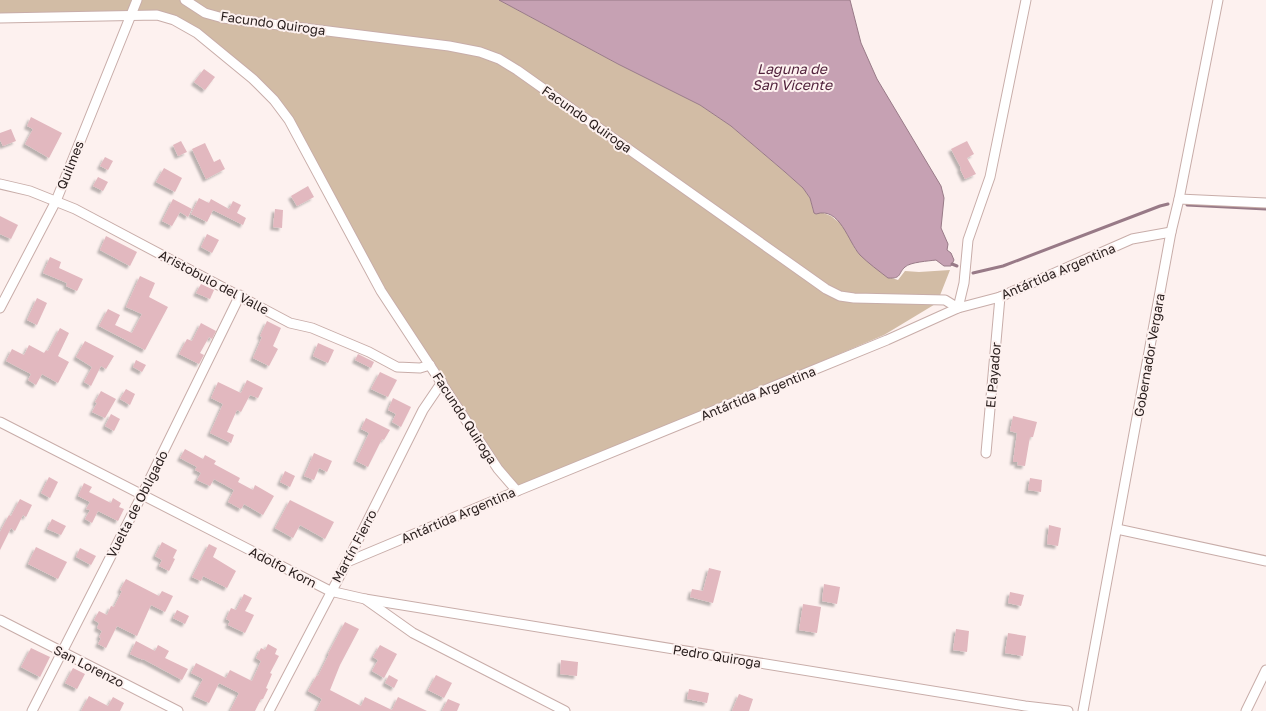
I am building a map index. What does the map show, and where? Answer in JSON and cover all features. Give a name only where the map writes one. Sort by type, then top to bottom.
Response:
[{"type":"street","points":[[129,16],[137,0]]},
{"type":"street","name":"Facundo Quiroga","points":[[185,0],[205,13],[223,18],[449,46],[480,52],[499,59],[518,70],[826,289],[840,296],[854,298],[945,300],[958,308]]},
{"type":"street","points":[[958,308],[964,283],[968,240],[990,177],[1026,0]]},
{"type":"street","name":"Gobernador Vergara","points":[[1083,711],[1172,232],[1180,199],[1218,0]]},
{"type":"street","name":"Facundo Quiroga","points":[[0,18],[157,15],[174,20],[197,33],[253,79],[274,100],[289,120],[381,291],[498,469],[517,491]]},
{"type":"street","name":"Quilmes","points":[[0,308],[56,201],[129,16]]},
{"type":"street","name":"Aristobulo del Valle","points":[[0,184],[30,191],[75,209],[240,295],[290,323],[312,328],[370,352],[397,367],[420,368],[430,365]]},
{"type":"street","points":[[1180,199],[1266,203]]},
{"type":"street","name":"Antártida Argentina","points":[[347,562],[887,340],[958,308],[1000,297],[1132,239],[1172,232]]},
{"type":"street","name":"Vuelta de Obligado","points":[[32,711],[142,495],[240,295]]},
{"type":"street","name":"El Payador","points":[[986,453],[1000,297]]},
{"type":"street","name":"Martín Fierro","points":[[269,711],[424,410],[442,382]]},
{"type":"street","name":"Adolfo Korn","points":[[0,422],[330,591],[365,599],[413,633],[562,710]]},
{"type":"street","points":[[1117,529],[1266,561]]},
{"type":"street","name":"Pedro Quiroga","points":[[365,599],[1021,708],[1068,711]]},
{"type":"street","name":"San Lorenzo","points":[[0,620],[178,711]]},
{"type":"street","points":[[1246,711],[1266,670]]},
{"type":"shaded area","points":[[0,0],[499,0],[618,64],[700,105],[731,126],[803,188],[810,198],[813,210],[816,214],[821,212],[831,216],[841,224],[848,234],[855,249],[886,276],[898,280],[905,271],[919,272],[950,270],[937,303],[884,335],[517,491],[413,341],[274,100],[174,20],[0,17]]},
{"type":"water","name":"Laguna de San Vicente","points":[[499,0],[850,0],[861,43],[877,79],[941,186],[944,198],[941,228],[948,244],[947,250],[951,253],[954,260],[951,266],[944,266],[936,260],[915,263],[907,265],[898,277],[888,278],[860,255],[837,220],[831,215],[814,213],[810,198],[803,188],[731,126],[700,105],[618,64]]},
{"type":"building","points":[[204,69],[215,77],[205,90],[194,82]]},
{"type":"building","points":[[31,117],[62,133],[49,158],[25,144],[33,129],[27,126]]},
{"type":"building","points":[[11,129],[16,141],[3,146],[0,140],[0,133]]},
{"type":"building","points":[[181,141],[187,152],[178,156],[173,145]]},
{"type":"building","points":[[967,141],[974,154],[967,158],[976,174],[965,179],[951,149]]},
{"type":"building","points":[[205,143],[214,162],[220,159],[225,169],[206,179],[192,149]]},
{"type":"building","points":[[105,157],[113,161],[108,170],[100,166]]},
{"type":"building","points":[[164,168],[182,178],[175,192],[156,182]]},
{"type":"building","points":[[98,177],[108,182],[103,191],[93,186]]},
{"type":"building","points":[[308,186],[314,197],[297,206],[291,196]]},
{"type":"building","points":[[199,198],[209,203],[211,199],[229,209],[233,201],[241,205],[237,213],[246,218],[243,225],[213,210],[207,222],[191,214]]},
{"type":"building","points":[[173,199],[192,209],[188,217],[180,212],[172,226],[162,221]]},
{"type":"building","points":[[275,209],[283,210],[282,228],[273,227]]},
{"type":"building","points":[[0,216],[18,225],[11,239],[0,234]]},
{"type":"building","points":[[207,234],[219,240],[212,253],[201,247]]},
{"type":"building","points":[[106,236],[137,252],[130,266],[100,250]]},
{"type":"building","points":[[50,257],[61,262],[59,268],[83,279],[77,291],[66,286],[67,283],[43,273]]},
{"type":"building","points":[[140,276],[155,283],[149,297],[168,307],[145,350],[99,326],[108,309],[120,315],[115,325],[132,333],[142,314],[126,307]]},
{"type":"building","points":[[201,284],[214,290],[210,299],[196,293]]},
{"type":"building","points":[[37,298],[47,303],[37,325],[27,320]]},
{"type":"building","points":[[267,321],[281,328],[273,346],[278,349],[269,366],[253,358],[262,337],[260,336]]},
{"type":"building","points":[[201,323],[216,331],[212,339],[209,337],[200,353],[204,355],[199,364],[179,354],[187,339],[192,341]]},
{"type":"building","points":[[60,328],[69,333],[58,356],[69,362],[58,383],[42,374],[36,385],[28,380],[31,374],[6,361],[12,349],[24,355],[29,345],[44,353],[46,350],[48,351]]},
{"type":"building","points":[[85,341],[114,356],[106,369],[101,366],[91,386],[84,382],[92,367],[76,357]]},
{"type":"building","points":[[318,343],[334,350],[328,363],[313,356]]},
{"type":"building","points":[[358,354],[374,362],[371,368],[355,360]]},
{"type":"building","points":[[136,360],[146,365],[142,372],[133,367]]},
{"type":"building","points":[[380,372],[397,380],[388,397],[371,389]]},
{"type":"building","points":[[247,380],[263,388],[258,398],[250,395],[241,412],[237,410],[227,432],[234,435],[231,443],[210,433],[223,404],[211,398],[218,382],[241,393]]},
{"type":"building","points":[[126,389],[135,394],[130,405],[120,399]]},
{"type":"building","points":[[101,391],[116,399],[105,418],[92,412]]},
{"type":"building","points":[[393,398],[411,407],[401,427],[392,422],[396,414],[388,410]]},
{"type":"building","points":[[111,414],[120,419],[114,431],[105,426]]},
{"type":"building","points":[[1013,416],[1037,422],[1033,437],[1030,437],[1025,466],[1017,465],[1018,462],[1013,462],[1017,433],[1010,431]]},
{"type":"building","points":[[366,418],[390,430],[384,440],[382,439],[368,467],[356,461],[369,433],[361,429]]},
{"type":"building","points":[[185,449],[203,459],[205,455],[216,461],[214,464],[240,478],[238,482],[253,490],[255,485],[274,496],[263,515],[244,504],[241,509],[228,502],[234,490],[214,479],[210,486],[197,480],[201,473],[195,470],[197,467],[180,458]]},
{"type":"building","points":[[314,453],[332,461],[327,472],[319,468],[314,480],[304,476]]},
{"type":"building","points":[[285,471],[295,476],[290,487],[280,482]]},
{"type":"building","points":[[49,477],[58,482],[50,498],[41,493]]},
{"type":"building","points":[[1030,478],[1042,480],[1041,492],[1028,490]]},
{"type":"building","points":[[84,483],[92,487],[89,492],[111,503],[113,498],[121,503],[119,507],[124,509],[118,521],[98,511],[92,523],[85,519],[90,510],[86,509],[90,502],[78,496]]},
{"type":"building","points":[[20,499],[32,505],[26,517],[23,515],[15,531],[11,528],[0,550],[0,532]]},
{"type":"building","points":[[290,500],[334,522],[325,539],[300,525],[293,538],[275,528]]},
{"type":"building","points":[[52,519],[66,526],[61,535],[47,529]]},
{"type":"building","points":[[1049,525],[1061,528],[1058,546],[1047,544]]},
{"type":"building","points":[[162,542],[177,550],[173,558],[175,559],[169,571],[159,566],[162,560],[155,556]]},
{"type":"building","points":[[209,544],[217,548],[213,557],[236,571],[227,588],[203,576],[201,581],[192,577]]},
{"type":"building","points":[[36,547],[67,562],[58,579],[28,564]]},
{"type":"building","points":[[80,548],[96,556],[91,565],[76,557]]},
{"type":"building","points":[[709,568],[721,571],[713,603],[690,597],[692,589],[703,591]]},
{"type":"building","points":[[126,579],[159,596],[162,591],[173,596],[165,612],[151,605],[137,636],[117,626],[106,648],[98,644],[102,631],[97,628],[99,623],[94,620],[99,611],[107,615],[111,606],[114,607]]},
{"type":"building","points":[[824,584],[840,587],[837,604],[822,601]]},
{"type":"building","points":[[1010,592],[1024,595],[1021,606],[1008,603]]},
{"type":"building","points":[[244,594],[252,598],[245,611],[254,615],[245,633],[228,625],[230,621],[226,619],[231,608],[236,610]]},
{"type":"building","points":[[803,604],[821,607],[817,633],[799,630]]},
{"type":"building","points":[[177,610],[189,616],[185,624],[173,618]]},
{"type":"building","points":[[345,622],[359,629],[340,665],[330,690],[361,706],[365,697],[392,710],[398,697],[427,711],[316,711],[322,699],[308,691],[317,675],[318,676]]},
{"type":"building","points":[[956,629],[969,631],[967,652],[953,650]]},
{"type":"building","points":[[1008,633],[1026,636],[1023,656],[1005,653]]},
{"type":"building","points":[[136,641],[155,651],[158,645],[169,651],[165,658],[188,669],[182,680],[143,659],[130,654]]},
{"type":"building","points":[[268,644],[277,649],[275,654],[279,656],[270,673],[272,674],[266,688],[268,689],[255,711],[230,711],[239,693],[219,683],[209,703],[194,696],[203,679],[191,673],[196,663],[226,678],[230,670],[252,681],[261,661],[256,658],[261,648],[265,650]]},
{"type":"building","points":[[380,645],[397,654],[384,678],[372,671],[378,660],[373,657]]},
{"type":"building","points":[[31,648],[50,657],[40,677],[21,667]]},
{"type":"building","points":[[561,660],[578,662],[577,676],[560,674]]},
{"type":"building","points":[[73,668],[85,674],[77,689],[65,683]]},
{"type":"building","points":[[389,675],[398,680],[394,688],[385,683]]},
{"type":"building","points":[[436,675],[452,683],[444,698],[428,690]]},
{"type":"building","points":[[689,689],[709,693],[707,703],[687,699]]},
{"type":"building","points":[[739,694],[753,699],[749,711],[732,711]]},
{"type":"building","points":[[89,696],[108,706],[113,697],[124,703],[120,711],[81,711]]},
{"type":"building","points":[[448,699],[460,704],[457,711],[442,711]]},
{"type":"waterway","points":[[973,273],[1003,266],[1168,204]]},
{"type":"waterway","points":[[1187,205],[1266,209]]},
{"type":"waterway","points":[[952,264],[957,266]]}]
